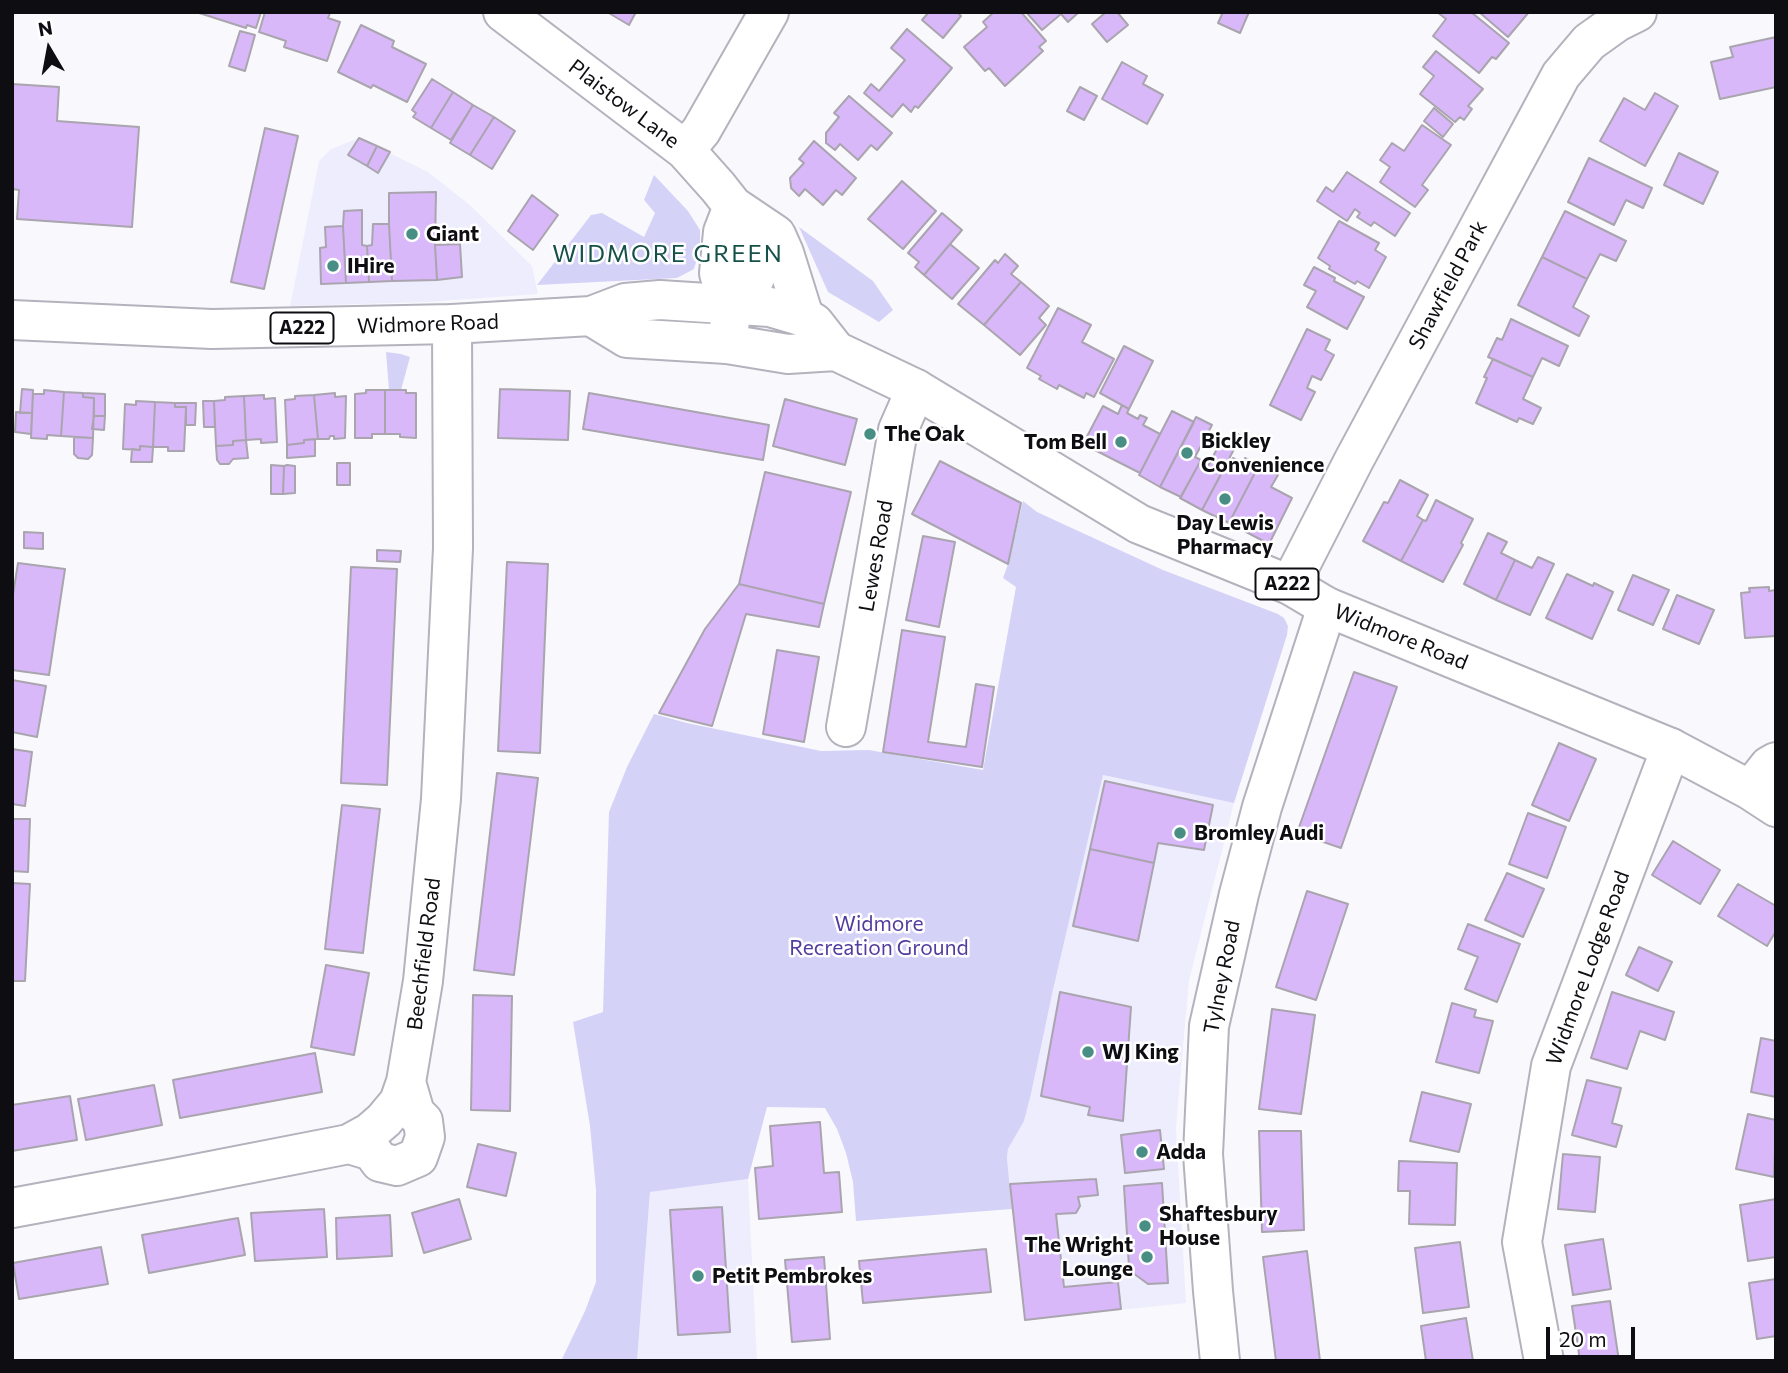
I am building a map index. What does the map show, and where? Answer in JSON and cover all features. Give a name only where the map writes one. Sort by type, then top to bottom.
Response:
[{"type":"street","name":"Plaistow Lane","points":[[503,12],[685,150],[744,214],[776,235],[804,317]]},
{"type":"street","points":[[685,150],[701,131],[769,12]]},
{"type":"street","name":"Shawfield Park","points":[[1290,585],[1354,460],[1561,75],[1589,42],[1637,12]]},
{"type":"street","points":[[727,344],[732,305],[719,273],[723,232],[744,214]]},
{"type":"street","name":"Widmore Road","points":[[12,320],[212,329],[452,324],[591,316],[625,303],[660,300],[770,307],[804,317],[814,323],[836,351],[915,388],[1139,524],[1290,585],[1327,607],[1671,748],[1763,799]]},
{"type":"street","name":"Widmore Road","points":[[591,316],[627,338],[727,344],[788,354],[836,351]]},
{"type":"street","name":"Beechfield Road","points":[[349,1144],[372,1151],[380,1162],[397,1166],[418,1157],[425,1137],[423,1121],[415,1113],[407,1082],[424,981],[441,799],[453,548],[452,324]]},
{"type":"street","name":"Lewes Road","points":[[846,727],[898,429],[915,388]]},
{"type":"street","name":"Tylney Road","points":[[1220,1361],[1203,1154],[1209,1026],[1262,807],[1327,607]]},
{"type":"street","name":"Widmore Lodge Road","points":[[1544,1361],[1522,1242],[1550,1066],[1671,748]]},
{"type":"street","points":[[1763,799],[1769,766],[1776,762]]},
{"type":"street","points":[[12,1208],[349,1144],[369,1133],[384,1120],[399,1102],[407,1082]]},
{"type":"shaded area","points":[[359,138],[428,172],[470,205],[532,266],[538,294],[428,302],[290,306],[319,161],[331,149]]},
{"type":"shaded area","points":[[1103,775],[1234,803],[1189,981],[1176,1128],[1186,1303],[1025,1320],[1008,1149],[1024,1121],[1031,1094]]},
{"type":"shaded area","name":"Petit Pembrokes","points":[[748,1179],[757,1361],[637,1361],[650,1192]]},
{"type":"green space","points":[[654,175],[688,211],[700,230],[700,249],[694,269],[677,278],[537,285],[591,215],[602,213],[644,237],[655,213],[644,200]]},
{"type":"green space","points":[[799,227],[873,281],[893,310],[879,322],[828,292]]},
{"type":"green space","points":[[386,352],[410,357],[401,390],[389,390]]},
{"type":"green space","name":"Widmore Recreation Ground","points":[[1023,501],[1037,512],[1163,570],[1284,618],[1288,626],[1287,635],[1234,803],[1103,775],[1031,1094],[1024,1121],[1008,1149],[1012,1209],[856,1221],[853,1182],[846,1153],[825,1108],[767,1107],[748,1179],[650,1192],[637,1361],[561,1361],[596,1282],[596,1190],[590,1126],[573,1022],[603,1012],[609,812],[627,767],[654,714],[821,751],[869,750],[983,770],[1016,587],[1003,578]]},
{"type":"building","points":[[196,12],[261,12],[256,28],[247,25],[246,28]]},
{"type":"building","points":[[265,12],[330,13],[328,18],[340,22],[327,61],[284,47],[286,41],[259,32]]},
{"type":"building","points":[[607,12],[636,12],[629,25]]},
{"type":"building","points":[[929,12],[957,12],[961,16],[943,38],[922,20]]},
{"type":"building","points":[[994,12],[1021,12],[1046,41],[1039,47],[1043,51],[1005,86],[989,68],[985,71],[964,47],[987,27],[983,22]]},
{"type":"building","points":[[1026,12],[1079,12],[1068,22],[1061,14],[1042,30]]},
{"type":"building","points":[[1106,12],[1117,12],[1128,25],[1107,42],[1092,24]]},
{"type":"building","points":[[1223,12],[1249,12],[1240,33],[1218,23]]},
{"type":"building","points":[[1437,12],[1471,12],[1509,43],[1496,59],[1492,57],[1479,73],[1433,36],[1446,19]]},
{"type":"building","points":[[1479,12],[1529,12],[1508,37]]},
{"type":"building","points":[[361,25],[394,41],[392,47],[426,64],[407,102],[338,72]]},
{"type":"building","points":[[907,29],[952,68],[918,108],[915,106],[911,112],[903,104],[892,117],[864,93],[871,84],[879,91],[905,60],[891,48]]},
{"type":"building","points":[[240,31],[255,35],[245,71],[229,66]]},
{"type":"building","points":[[1776,37],[1776,87],[1720,99],[1711,62],[1733,57],[1730,47]]},
{"type":"building","points":[[1436,51],[1483,89],[1468,106],[1472,109],[1464,120],[1460,117],[1455,122],[1420,94],[1434,76],[1423,67]]},
{"type":"building","points":[[1122,62],[1147,76],[1143,84],[1163,95],[1147,124],[1102,99]]},
{"type":"building","points":[[432,79],[453,92],[431,128],[413,117],[416,113],[412,110]]},
{"type":"building","points":[[12,84],[59,87],[57,121],[139,127],[132,227],[17,219],[19,190],[12,189]]},
{"type":"building","points":[[1080,87],[1097,96],[1084,120],[1067,111]]},
{"type":"building","points":[[453,92],[473,105],[451,140],[431,128]]},
{"type":"building","points":[[1655,93],[1678,106],[1645,166],[1600,141],[1624,98],[1645,110]]},
{"type":"building","points":[[849,96],[892,133],[877,150],[871,145],[858,160],[840,144],[835,150],[826,143],[826,133],[839,117],[834,113]]},
{"type":"building","points":[[473,105],[494,117],[470,155],[450,143]]},
{"type":"building","points":[[1434,108],[1453,124],[1443,137],[1424,121]]},
{"type":"building","points":[[494,117],[515,131],[492,169],[470,155]]},
{"type":"building","points":[[1422,125],[1451,145],[1422,185],[1428,190],[1415,207],[1380,182],[1390,167],[1380,160],[1392,143],[1404,151]]},
{"type":"building","points":[[265,128],[298,136],[264,289],[231,282]]},
{"type":"building","points":[[359,138],[377,146],[367,166],[348,155]]},
{"type":"building","points":[[814,141],[856,178],[842,195],[836,190],[823,205],[805,189],[799,196],[791,188],[790,178],[804,163],[799,159]]},
{"type":"building","points":[[377,146],[390,152],[378,173],[367,166]]},
{"type":"building","points":[[1679,153],[1718,172],[1703,204],[1664,185]]},
{"type":"building","points":[[1589,158],[1652,188],[1643,208],[1626,200],[1614,225],[1568,202]]},
{"type":"building","points":[[1347,172],[1410,213],[1395,236],[1374,222],[1371,226],[1357,217],[1360,213],[1355,209],[1347,221],[1317,201],[1326,187],[1333,192]]},
{"type":"building","points":[[902,181],[936,211],[903,249],[868,219]]},
{"type":"building","name":"Giant","points":[[436,192],[437,280],[392,281],[389,193]]},
{"type":"building","points":[[532,195],[558,215],[533,250],[508,231]]},
{"type":"building","points":[[362,210],[362,245],[367,246],[369,282],[346,283],[344,211]]},
{"type":"building","points":[[1565,211],[1626,241],[1616,261],[1600,254],[1587,279],[1542,257]]},
{"type":"building","points":[[942,213],[962,230],[924,275],[915,267],[919,262],[908,253]]},
{"type":"building","points":[[1339,221],[1379,243],[1375,250],[1386,257],[1369,288],[1357,281],[1355,284],[1329,269],[1330,266],[1318,258]]},
{"type":"building","points":[[373,224],[389,224],[392,281],[369,282],[367,246],[372,245]]},
{"type":"building","name":"IHire","points":[[343,226],[346,283],[321,284],[320,248],[326,247],[325,227]]},
{"type":"building","points":[[460,244],[462,277],[437,280],[435,245]]},
{"type":"building","points":[[950,244],[979,268],[952,299],[924,275]]},
{"type":"building","points":[[1005,254],[1018,266],[1011,274],[1021,282],[984,325],[958,304],[995,260],[998,263]]},
{"type":"building","points":[[1542,257],[1587,279],[1573,307],[1589,316],[1579,336],[1518,305]]},
{"type":"building","points":[[1314,267],[1364,297],[1347,329],[1307,307],[1316,291],[1304,285]]},
{"type":"building","points":[[1021,282],[1049,306],[1039,318],[1046,325],[1020,355],[984,325]]},
{"type":"building","points":[[1058,308],[1091,325],[1082,342],[1114,359],[1094,397],[1086,393],[1084,398],[1059,385],[1057,389],[1039,379],[1041,376],[1027,368]]},
{"type":"building","points":[[1511,319],[1568,346],[1559,366],[1542,358],[1533,377],[1488,357],[1497,338],[1502,340]]},
{"type":"building","points":[[1307,329],[1330,340],[1325,350],[1334,355],[1321,380],[1312,376],[1307,388],[1315,392],[1301,420],[1270,405]]},
{"type":"building","points":[[1124,346],[1153,361],[1129,409],[1100,393]]},
{"type":"building","points":[[1493,359],[1533,377],[1523,399],[1541,408],[1533,424],[1519,418],[1517,422],[1476,403]]},
{"type":"building","points":[[22,389],[33,390],[32,413],[20,413]]},
{"type":"building","points":[[500,389],[570,391],[568,440],[498,438]]},
{"type":"building","points":[[44,390],[64,392],[61,436],[31,438],[33,394],[44,394]]},
{"type":"building","points":[[366,390],[385,390],[385,434],[372,434],[372,438],[355,438],[355,394],[366,393]]},
{"type":"building","points":[[385,390],[416,393],[416,438],[385,434]]},
{"type":"building","points":[[64,392],[83,393],[83,397],[94,398],[93,438],[61,436]]},
{"type":"building","points":[[83,393],[105,394],[105,416],[94,416],[94,398],[83,397]]},
{"type":"building","points":[[335,393],[335,397],[346,396],[345,438],[334,439],[334,436],[330,436],[329,439],[318,439],[314,395]]},
{"type":"building","points":[[589,393],[769,425],[763,460],[583,429]]},
{"type":"building","points":[[264,395],[264,399],[275,398],[277,442],[246,440],[244,396]]},
{"type":"building","points":[[314,395],[318,439],[287,445],[285,400],[295,399],[295,396]]},
{"type":"building","points":[[244,396],[246,440],[233,441],[233,445],[216,446],[214,401],[225,400],[225,397]]},
{"type":"building","points":[[785,399],[857,419],[845,465],[773,446]]},
{"type":"building","points":[[136,401],[155,402],[153,447],[140,446],[140,450],[123,449],[125,404],[136,405]]},
{"type":"building","points":[[203,401],[214,401],[215,427],[204,427]]},
{"type":"building","points":[[155,402],[175,403],[175,407],[186,407],[184,451],[153,447]]},
{"type":"building","points":[[175,403],[196,403],[195,425],[186,425],[186,407],[175,407]]},
{"type":"building","points":[[1122,405],[1129,409],[1127,413],[1138,419],[1140,415],[1147,418],[1143,425],[1160,434],[1140,473],[1083,444],[1103,406],[1118,414]]},
{"type":"building","points":[[1172,411],[1194,422],[1160,487],[1139,475]]},
{"type":"building","points":[[16,412],[32,413],[31,434],[15,432]]},
{"type":"building","points":[[94,416],[105,416],[104,430],[92,429]]},
{"type":"building","name":"Bickley Convenience","points":[[1196,417],[1212,425],[1195,457],[1201,460],[1181,497],[1160,487]]},
{"type":"building","points":[[1233,432],[1241,436],[1202,510],[1180,498],[1200,462],[1208,466],[1221,441],[1226,445]]},
{"type":"building","points":[[74,437],[93,438],[92,455],[88,459],[78,458],[74,454]]},
{"type":"building","points":[[315,439],[315,456],[287,458],[287,445]]},
{"type":"building","points":[[246,440],[248,458],[233,459],[229,464],[220,464],[216,446],[233,445],[233,441]]},
{"type":"building","points":[[140,446],[153,447],[152,462],[131,462],[132,449],[140,450]]},
{"type":"building","name":"Day Lewis Pharmacy","points":[[1233,458],[1243,463],[1245,458],[1259,465],[1229,523],[1202,510],[1226,465],[1228,467]]},
{"type":"building","points":[[940,461],[1021,503],[1008,564],[912,514]]},
{"type":"building","points":[[337,463],[350,463],[350,485],[337,485]]},
{"type":"building","points":[[271,465],[284,466],[283,494],[271,494]]},
{"type":"building","points":[[1259,465],[1278,475],[1271,487],[1292,498],[1269,544],[1229,523]]},
{"type":"building","points":[[284,466],[295,466],[295,493],[283,494]]},
{"type":"building","points":[[765,472],[851,492],[824,604],[739,584]]},
{"type":"building","points":[[1400,480],[1428,495],[1417,516],[1423,520],[1401,561],[1363,541],[1384,502],[1388,503]]},
{"type":"building","points":[[1436,500],[1473,519],[1461,543],[1463,545],[1443,582],[1401,561]]},
{"type":"building","points":[[24,532],[43,533],[43,549],[24,548]]},
{"type":"building","points":[[1488,533],[1507,542],[1501,553],[1515,560],[1496,600],[1464,584]]},
{"type":"building","points":[[923,536],[955,542],[939,627],[906,620]]},
{"type":"building","points":[[377,550],[401,551],[400,562],[377,561]]},
{"type":"building","points":[[1538,557],[1554,564],[1530,615],[1496,600],[1515,560],[1532,568]]},
{"type":"building","points":[[507,562],[548,564],[540,753],[498,751]]},
{"type":"building","points":[[18,563],[65,569],[49,675],[12,670],[12,601]]},
{"type":"building","points":[[351,567],[397,569],[387,785],[341,783]]},
{"type":"building","points":[[1567,574],[1613,592],[1592,639],[1546,618]]},
{"type":"building","points":[[1633,575],[1669,590],[1653,625],[1618,610]]},
{"type":"building","points":[[739,584],[824,604],[819,627],[746,614],[712,726],[659,713],[705,629]]},
{"type":"building","points":[[1769,587],[1769,591],[1776,590],[1776,636],[1745,638],[1741,593],[1750,592],[1749,588]]},
{"type":"building","points":[[1677,595],[1714,610],[1699,644],[1663,629]]},
{"type":"building","points":[[902,630],[945,637],[928,742],[966,747],[976,684],[994,687],[982,767],[883,752]]},
{"type":"building","points":[[777,650],[819,657],[804,742],[763,734]]},
{"type":"building","points":[[1354,672],[1397,687],[1341,848],[1297,833]]},
{"type":"building","points":[[12,680],[46,686],[37,737],[12,732]]},
{"type":"building","points":[[1559,743],[1596,759],[1569,821],[1532,805]]},
{"type":"building","points":[[12,749],[32,752],[25,806],[12,804]]},
{"type":"building","points":[[497,773],[538,778],[514,975],[474,970]]},
{"type":"building","points":[[1105,781],[1213,805],[1204,850],[1158,843],[1154,863],[1090,849]]},
{"type":"building","points":[[342,805],[380,809],[363,953],[325,949]]},
{"type":"building","points":[[1528,813],[1566,827],[1547,878],[1509,864]]},
{"type":"building","points":[[12,819],[30,819],[28,872],[12,871]]},
{"type":"building","points":[[1673,841],[1720,870],[1700,904],[1652,875]]},
{"type":"building","points":[[1090,849],[1154,863],[1138,941],[1073,926]]},
{"type":"building","points":[[1507,873],[1544,889],[1523,937],[1485,920]]},
{"type":"building","points":[[12,883],[30,884],[25,981],[12,981]]},
{"type":"building","points":[[1738,884],[1776,906],[1776,931],[1767,946],[1718,916]]},
{"type":"building","points":[[1307,891],[1348,904],[1316,1000],[1276,987]]},
{"type":"building","points":[[1468,924],[1520,944],[1497,1002],[1465,989],[1478,957],[1458,949]]},
{"type":"building","points":[[1639,947],[1672,962],[1658,991],[1626,975]]},
{"type":"building","points":[[326,965],[369,973],[354,1055],[311,1047]]},
{"type":"building","name":"WJ King","points":[[1060,992],[1131,1007],[1123,1121],[1088,1115],[1090,1107],[1041,1096]]},
{"type":"building","points":[[1612,992],[1674,1012],[1665,1040],[1640,1031],[1627,1069],[1591,1058]]},
{"type":"building","points":[[473,995],[512,996],[510,1111],[471,1110]]},
{"type":"building","points":[[1452,1003],[1476,1010],[1474,1017],[1493,1021],[1479,1073],[1436,1062]]},
{"type":"building","points":[[1272,1009],[1315,1015],[1301,1114],[1259,1109]]},
{"type":"building","points":[[1761,1038],[1776,1041],[1776,1097],[1751,1092]]},
{"type":"building","points":[[315,1053],[322,1092],[180,1118],[173,1080]]},
{"type":"building","points":[[1587,1080],[1621,1088],[1612,1123],[1622,1126],[1616,1147],[1572,1135]]},
{"type":"building","points":[[154,1085],[162,1125],[86,1140],[78,1099]]},
{"type":"building","points":[[1422,1092],[1471,1104],[1459,1152],[1410,1141]]},
{"type":"building","points":[[70,1096],[77,1140],[12,1151],[12,1105]]},
{"type":"building","points":[[1748,1114],[1776,1120],[1774,1177],[1736,1169]]},
{"type":"building","points":[[820,1122],[824,1173],[839,1172],[842,1212],[759,1219],[755,1168],[773,1166],[770,1126]]},
{"type":"building","name":"Adda","points":[[1160,1130],[1164,1169],[1125,1173],[1121,1135]]},
{"type":"building","points":[[1259,1131],[1301,1131],[1304,1230],[1262,1232]]},
{"type":"building","points":[[478,1144],[516,1153],[506,1196],[467,1187]]},
{"type":"building","points":[[1563,1154],[1600,1157],[1595,1212],[1558,1209]]},
{"type":"building","points":[[1399,1161],[1457,1163],[1455,1225],[1409,1224],[1410,1191],[1398,1191]]},
{"type":"building","points":[[1096,1179],[1098,1195],[1078,1197],[1080,1206],[1076,1213],[1056,1214],[1064,1287],[1118,1282],[1121,1309],[1025,1320],[1010,1184]]},
{"type":"building","name":"Shaftesbury House","points":[[1162,1183],[1168,1283],[1148,1284],[1133,1273],[1133,1266],[1129,1267],[1124,1186]]},
{"type":"building","points":[[459,1199],[471,1239],[424,1253],[412,1213]]},
{"type":"building","points":[[1776,1199],[1776,1257],[1748,1261],[1740,1205]]},
{"type":"building","points":[[722,1207],[730,1332],[678,1335],[670,1210]]},
{"type":"building","points":[[324,1209],[327,1257],[255,1261],[251,1213]]},
{"type":"building","points":[[390,1215],[392,1256],[337,1259],[336,1218]]},
{"type":"building","points":[[238,1218],[245,1255],[149,1273],[142,1235]]},
{"type":"building","points":[[1603,1239],[1611,1289],[1573,1295],[1565,1245]]},
{"type":"building","points":[[1460,1242],[1469,1307],[1423,1313],[1415,1248]]},
{"type":"building","points":[[101,1247],[108,1284],[19,1299],[13,1263]]},
{"type":"building","points":[[986,1249],[991,1292],[863,1303],[859,1261]]},
{"type":"building","points":[[1307,1251],[1320,1361],[1276,1361],[1263,1257]]},
{"type":"building","points":[[824,1257],[830,1339],[792,1342],[785,1260]]},
{"type":"building","points":[[1776,1279],[1776,1336],[1757,1339],[1749,1283]]},
{"type":"building","points":[[1610,1301],[1619,1361],[1580,1361],[1572,1306]]},
{"type":"building","points":[[1466,1318],[1473,1361],[1426,1361],[1421,1326]]},
{"type":"place","name":"Giant","points":[[412,234]]},
{"type":"place","name":"IHire","points":[[333,266]]},
{"type":"place","name":"The Oak","points":[[870,434]]},
{"type":"place","name":"Tom Bell","points":[[1121,442]]},
{"type":"place","name":"Bickley Convenience","points":[[1187,453]]},
{"type":"place","name":"Day Lewis Pharmacy","points":[[1225,499]]},
{"type":"place","name":"Bromley Audi","points":[[1180,833]]},
{"type":"place","name":"WJ King","points":[[1088,1052]]},
{"type":"place","name":"Adda","points":[[1142,1152]]},
{"type":"place","name":"Shaftesbury House","points":[[1145,1226]]},
{"type":"place","name":"The Wright Lounge","points":[[1147,1257]]},
{"type":"place","name":"Petit Pembrokes","points":[[698,1276]]},
{"type":"district","name":"WIDMORE GREEN","points":[[668,254]]}]
